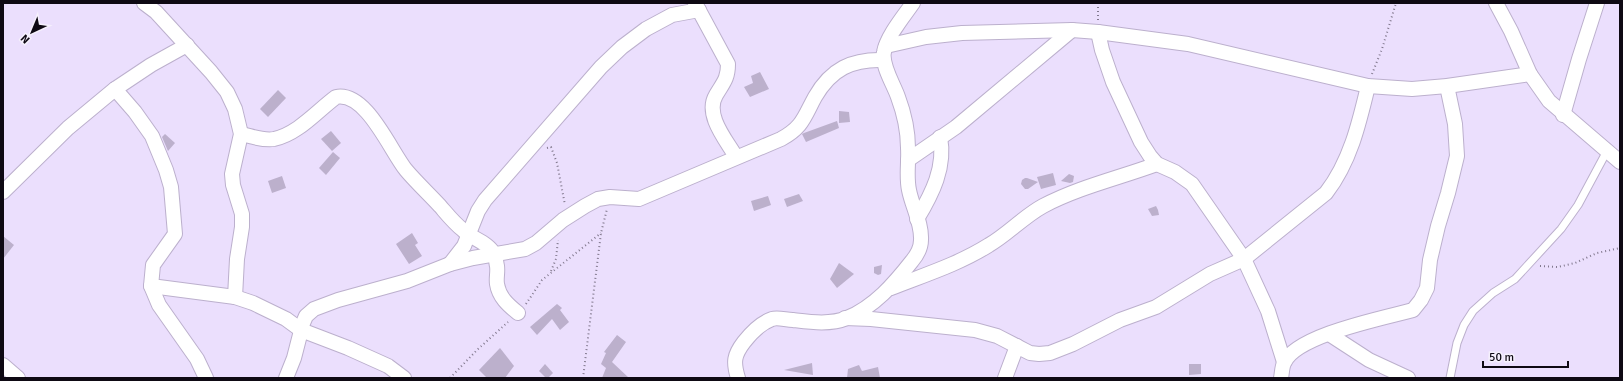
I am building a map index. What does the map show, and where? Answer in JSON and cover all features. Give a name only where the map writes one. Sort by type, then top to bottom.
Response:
[{"type":"street","points":[[144,3],[156,12],[227,92],[235,109],[240,134],[232,174],[233,185],[242,214],[235,297]]},
{"type":"street","points":[[738,378],[734,358],[748,338],[767,321],[776,318],[828,322],[846,318],[867,308],[887,290],[912,261],[920,248],[921,234],[909,190],[908,148],[905,124],[898,97],[883,60],[886,46],[913,3]]},
{"type":"street","points":[[1496,3],[1511,31],[1530,74],[1549,101],[1620,162]]},
{"type":"street","points":[[1563,114],[1597,3]]},
{"type":"street","points":[[450,264],[464,246],[478,211],[486,200],[601,67],[622,47],[646,29],[672,15],[697,7],[728,64],[728,75],[715,97],[712,109],[717,124],[736,157]]},
{"type":"street","points":[[886,46],[926,37],[962,33],[1072,30],[1188,44],[1368,86],[1412,88],[1448,86],[1485,79],[1530,74]]},
{"type":"street","points":[[908,160],[956,126],[1072,30]]},
{"type":"street","points":[[1098,32],[1102,50],[1113,82],[1141,142],[1150,156],[1157,164],[1175,172],[1192,184],[1244,259],[1268,310],[1284,362],[1281,378]]},
{"type":"street","points":[[3,192],[68,128],[115,89],[151,65],[186,45]]},
{"type":"street","points":[[286,378],[294,358],[306,316],[314,309],[338,300],[407,281],[450,264],[524,248],[536,243],[563,220],[598,199],[610,197],[639,199],[781,139],[792,133],[805,120],[816,96],[832,76],[847,65],[869,60],[883,60]]},
{"type":"street","points":[[846,318],[871,319],[975,330],[997,336],[1035,354],[1050,353],[1061,350],[1108,325],[1156,307],[1210,274],[1244,259],[1326,193],[1344,164],[1352,145],[1368,86]]},
{"type":"street","points":[[1284,362],[1304,344],[1329,334],[1413,310],[1422,300],[1427,288],[1430,260],[1457,156],[1455,124],[1448,86]]},
{"type":"street","points":[[115,89],[136,112],[152,136],[171,187],[175,234],[153,265],[150,286],[159,305],[197,359],[206,378]]},
{"type":"street","points":[[240,134],[261,139],[274,139],[299,126],[336,97],[350,97],[361,104],[372,118],[398,159],[410,174],[462,230],[486,245],[494,254],[497,269],[497,284],[500,295],[508,305],[518,313]]},
{"type":"street","points":[[917,219],[928,201],[942,160],[940,137]]},
{"type":"street","points":[[887,290],[979,251],[1009,232],[1026,217],[1043,206],[1098,183],[1124,176],[1157,164]]},
{"type":"street","points":[[150,286],[235,297],[274,312],[301,330],[348,348],[386,372],[404,378]]},
{"type":"street","points":[[1329,334],[1370,360],[1408,378]]},
{"type":"street","points":[[1005,378],[1017,346]]},
{"type":"street","points":[[3,365],[18,378]]},
{"type":"lane","points":[[1450,378],[1457,343],[1464,325],[1473,311],[1493,293],[1515,279],[1568,221],[1607,151]]},
{"type":"path","points":[[1098,3],[1098,32]]},
{"type":"path","points":[[1368,86],[1382,49],[1396,3]]},
{"type":"path","points":[[528,151],[551,147],[557,164],[564,195],[565,214],[559,233],[556,259],[551,272]]},
{"type":"path","points":[[583,378],[601,233],[610,197]]},
{"type":"path","points":[[1528,265],[1551,267],[1568,265],[1597,253],[1620,248]]},
{"type":"building","points":[[760,72],[769,89],[750,97],[744,87],[753,83],[751,76]]},
{"type":"building","points":[[278,90],[286,98],[268,117],[260,109]]},
{"type":"building","points":[[839,111],[849,112],[850,122],[839,123]]},
{"type":"building","points":[[837,121],[839,128],[806,142],[802,134]]},
{"type":"building","points":[[331,131],[341,143],[332,151],[321,139]]},
{"type":"building","points":[[165,134],[175,143],[168,151],[162,137]]},
{"type":"building","points":[[333,152],[340,158],[326,175],[319,168]]},
{"type":"building","points":[[1053,173],[1056,185],[1041,189],[1037,177]]},
{"type":"building","points":[[1069,174],[1074,176],[1073,182],[1070,183],[1061,181]]},
{"type":"building","points":[[282,176],[286,188],[272,193],[268,181]]},
{"type":"building","points":[[1025,178],[1038,182],[1028,189],[1025,189],[1021,184],[1022,180]]},
{"type":"building","points":[[799,194],[803,201],[787,207],[784,199]]},
{"type":"building","points":[[768,196],[771,205],[754,211],[751,201]]},
{"type":"building","points":[[1156,206],[1159,215],[1152,216],[1148,209]]},
{"type":"building","points":[[412,233],[418,243],[415,245],[422,256],[409,264],[396,244]]},
{"type":"building","points":[[3,236],[14,245],[3,259]]},
{"type":"building","points":[[839,263],[854,274],[837,288],[830,279]]},
{"type":"building","points":[[882,265],[881,274],[878,275],[874,273],[874,267]]},
{"type":"building","points":[[557,304],[562,308],[560,310],[569,322],[560,330],[552,319],[537,335],[530,327]]},
{"type":"building","points":[[617,335],[626,342],[612,362],[629,378],[602,378],[606,368],[601,364],[606,353],[604,352]]},
{"type":"building","points":[[500,348],[514,366],[505,378],[487,378],[479,370]]},
{"type":"building","points":[[812,363],[813,375],[784,370]]},
{"type":"building","points":[[545,364],[553,373],[548,378],[546,378],[539,371]]},
{"type":"building","points":[[1189,364],[1201,364],[1201,374],[1189,375]]},
{"type":"building","points":[[859,365],[862,371],[878,367],[880,378],[847,378],[848,369]]}]
